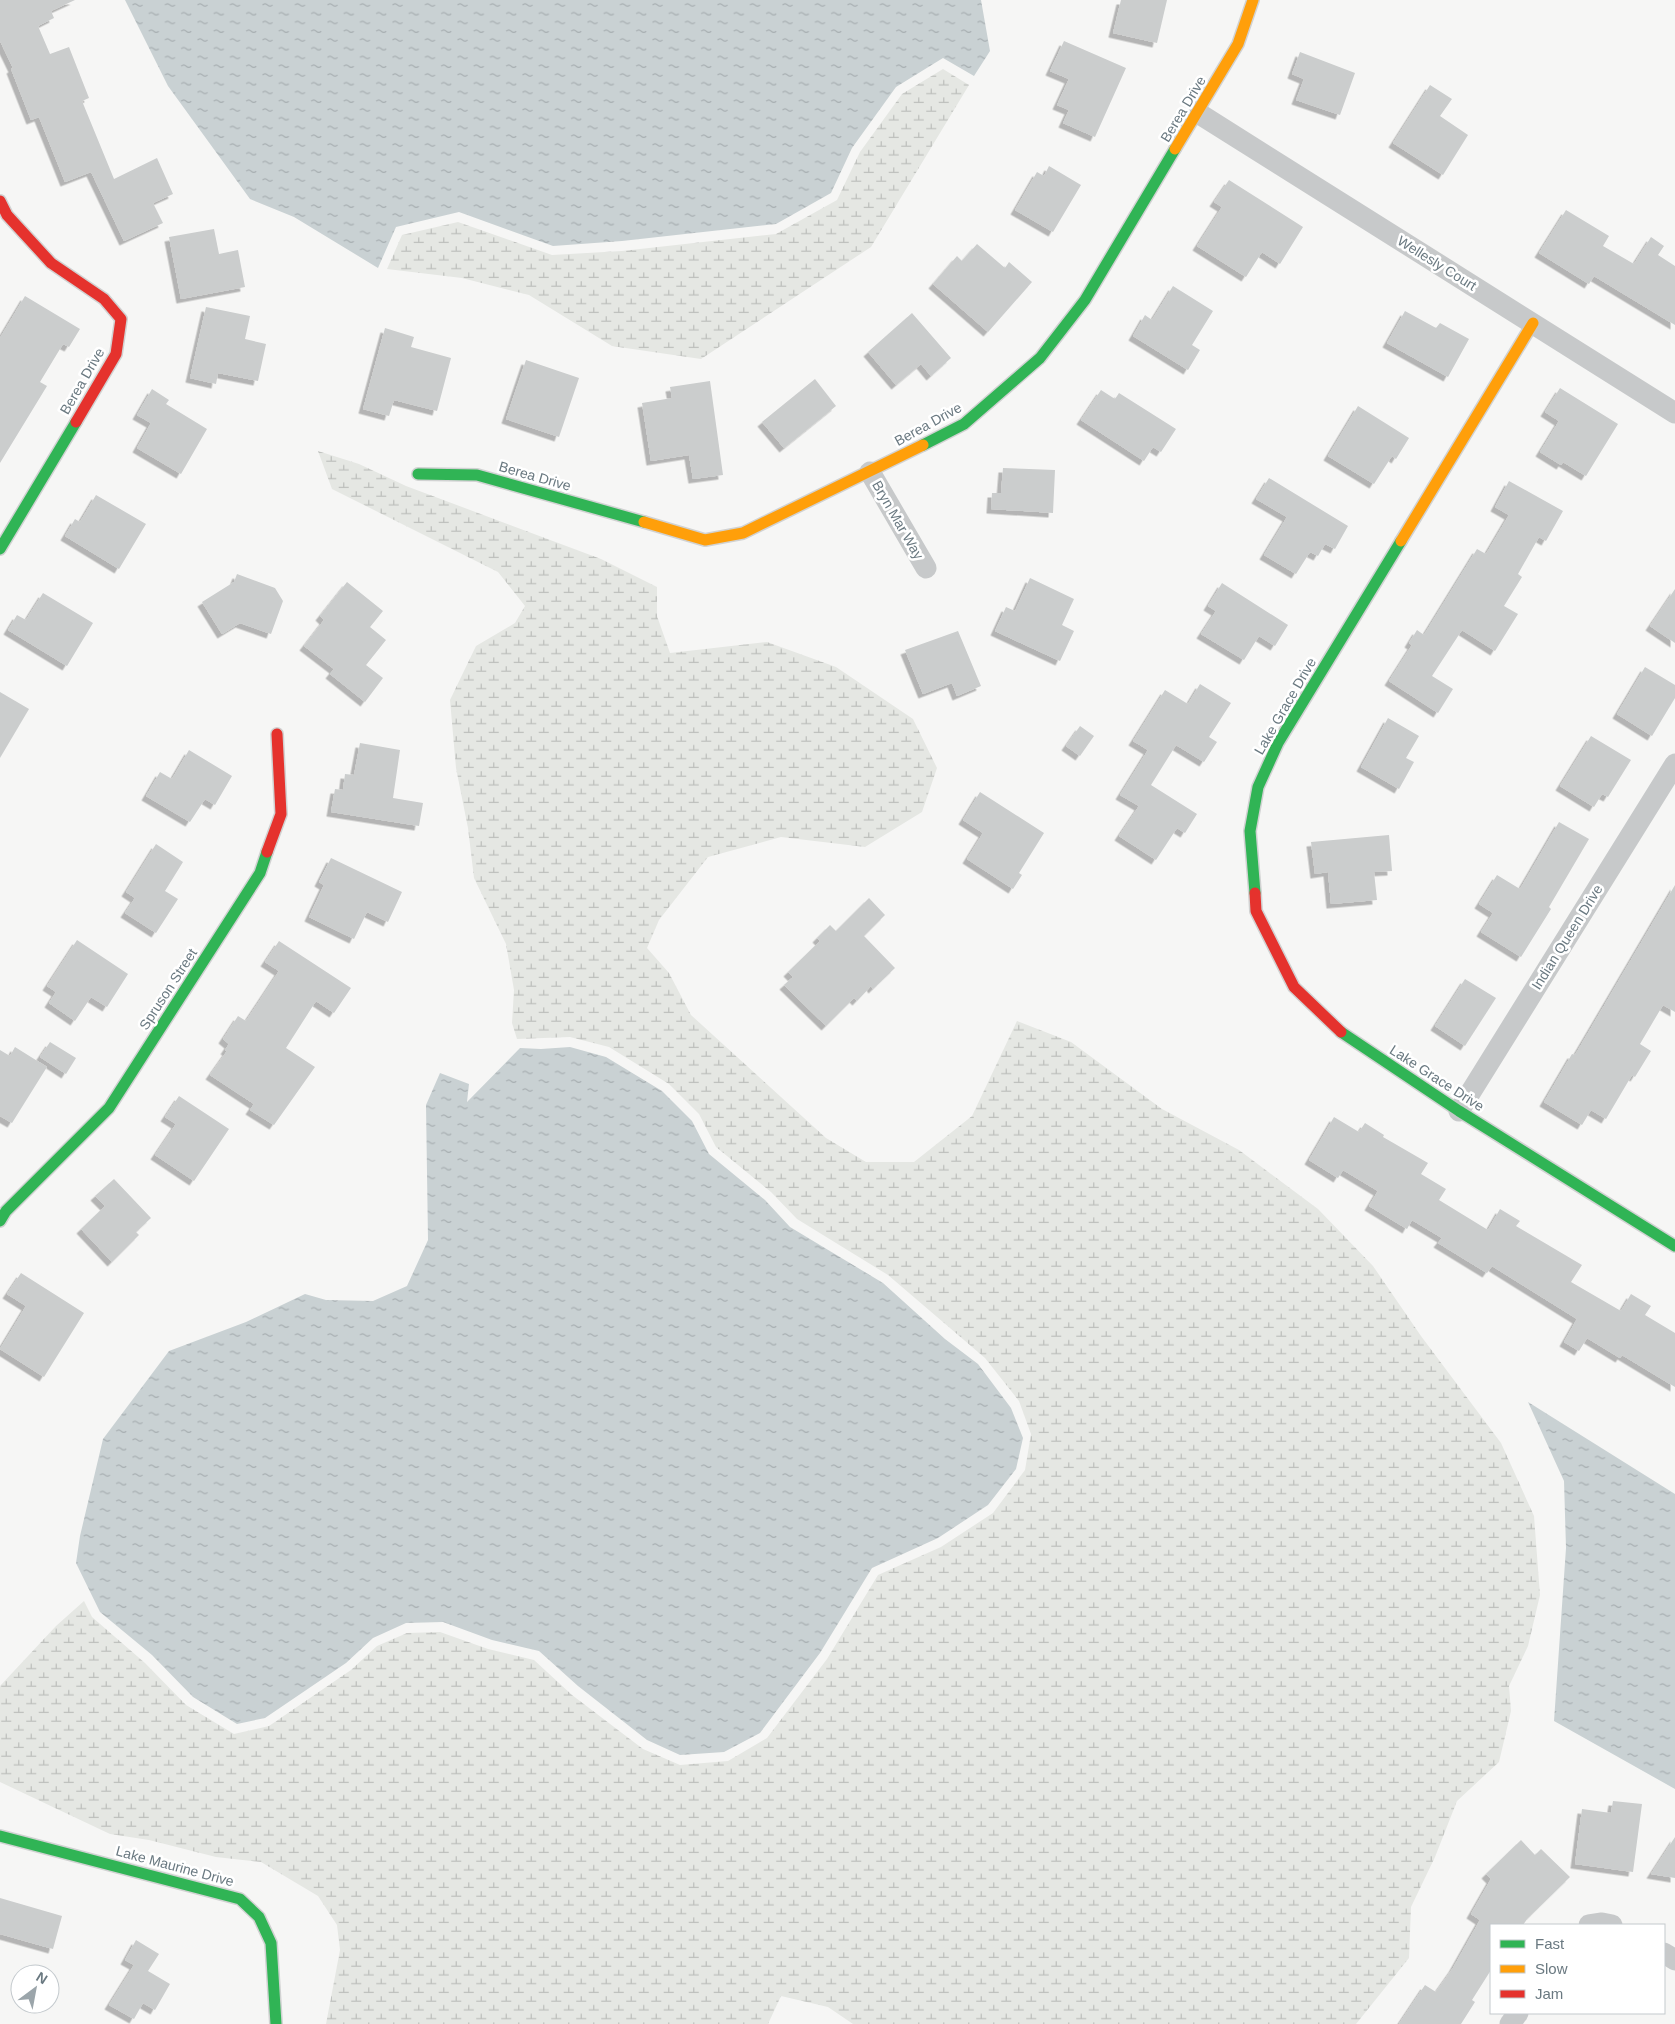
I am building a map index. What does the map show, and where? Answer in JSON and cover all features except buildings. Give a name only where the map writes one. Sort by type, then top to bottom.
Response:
[{"type":"street","name":"Berea Drive","points":[[418,474],[477,474],[706,540],[743,533],[964,424],[1040,358],[1085,300],[1238,44],[1253,0]]},
{"type":"street","name":"Wellesly Court","points":[[1198,113],[1675,413]]},
{"type":"street","name":"Berea Drive","points":[[0,202],[7,215],[51,263],[104,299],[121,319],[116,354],[0,549]]},
{"type":"street","name":"Lake Grace Drive","points":[[1532,323],[1278,743],[1258,787],[1250,831],[1256,911],[1294,987],[1337,1030],[1459,1111],[1675,1246]]},
{"type":"street","name":"Bryn Mar Way","points":[[870,472],[926,568]]},
{"type":"street","name":"Spruson Street","points":[[0,1221],[6,1211],[109,1108],[260,874],[281,814],[277,734]]},
{"type":"street","name":"Indian Queen Drive","points":[[1459,1111],[1675,764]]},
{"type":"street","name":"Lake Maurine Drive","points":[[0,1836],[240,1899],[259,1917],[271,1943],[276,2024]]},
{"type":"green space","points":[[943,69],[969,85],[871,247],[701,359],[612,346],[529,295],[462,278],[387,269],[402,235],[458,222],[552,255],[622,251],[776,234],[837,200],[860,152],[902,94]]},
{"type":"green space","points":[[318,451],[359,464],[406,486],[601,559],[657,587],[657,616],[670,653],[767,642],[836,667],[913,719],[937,768],[922,812],[865,847],[781,837],[708,857],[659,920],[647,948],[669,973],[691,1015],[826,1138],[866,1162],[914,1162],[972,1116],[1017,1021],[1071,1042],[1162,1109],[1239,1150],[1318,1209],[1373,1266],[1421,1336],[1501,1443],[1534,1516],[1540,1595],[1528,1646],[1509,1686],[1511,1711],[1499,1762],[1457,1801],[1435,1857],[1411,1907],[1409,1958],[1356,2024],[853,2024],[828,2007],[781,1996],[768,2024],[326,2024],[340,1950],[337,1925],[318,1896],[261,1862],[216,1857],[149,1840],[110,1834],[0,1782],[0,1686],[56,1626],[84,1601],[92,1617],[145,1663],[186,1705],[234,1734],[269,1726],[351,1670],[377,1646],[407,1633],[440,1632],[488,1649],[534,1660],[572,1695],[643,1749],[680,1765],[728,1761],[767,1738],[827,1659],[878,1575],[941,1547],[993,1513],[1025,1470],[1031,1434],[1019,1401],[985,1358],[888,1275],[797,1219],[771,1192],[716,1147],[699,1114],[669,1084],[609,1047],[570,1037],[517,1039],[512,1023],[514,990],[506,944],[474,878],[468,828],[456,768],[450,700],[476,646],[515,623],[525,606],[498,572],[332,489]]},
{"type":"water","points":[[125,0],[981,0],[990,51],[974,76],[943,58],[896,87],[852,148],[831,193],[776,224],[622,241],[553,246],[459,212],[396,227],[378,268],[294,217],[250,199],[168,86]]},
{"type":"water","points":[[570,1047],[606,1057],[662,1091],[692,1121],[709,1154],[765,1200],[790,1227],[883,1283],[945,1339],[978,1364],[1011,1408],[1023,1438],[1016,1469],[988,1505],[938,1538],[872,1568],[820,1653],[760,1733],[724,1752],[680,1755],[647,1740],[578,1686],[539,1651],[492,1640],[443,1622],[406,1623],[373,1638],[346,1663],[265,1718],[237,1724],[193,1697],[152,1655],[100,1612],[76,1563],[80,1536],[103,1439],[169,1351],[246,1322],[305,1294],[326,1300],[373,1301],[407,1286],[428,1240],[426,1105],[440,1073],[469,1084],[467,1102],[520,1048]]},
{"type":"water","points":[[1528,1402],[1675,1494],[1675,1789],[1554,1721],[1566,1548],[1564,1481]]},
{"type":"traffic: fast","points":[[923,445],[964,424],[1040,358],[1085,300],[1175,149]]},
{"type":"traffic: fast","points":[[0,549],[76,422]]},
{"type":"traffic: fast","points":[[418,474],[477,475],[644,522]]},
{"type":"traffic: fast","points":[[1255,893],[1250,831],[1258,787],[1278,743],[1401,541]]},
{"type":"traffic: fast","points":[[0,1221],[6,1211],[109,1108],[260,873],[267,852]]},
{"type":"traffic: fast","points":[[1341,1032],[1459,1111],[1675,1246]]},
{"type":"traffic: fast","points":[[0,1836],[240,1899],[259,1917],[271,1943],[276,2024]]},
{"type":"traffic: slow","points":[[1175,149],[1238,44],[1253,0]]},
{"type":"traffic: slow","points":[[1401,541],[1533,323]]},
{"type":"traffic: slow","points":[[644,522],[705,540],[743,533],[923,445]]},
{"type":"traffic: jam","points":[[0,201],[7,215],[51,263],[104,299],[121,319],[116,354],[76,422]]},
{"type":"traffic: jam","points":[[267,852],[281,814],[277,734]]},
{"type":"traffic: jam","points":[[1255,893],[1256,911],[1294,987],[1341,1032]]}]
